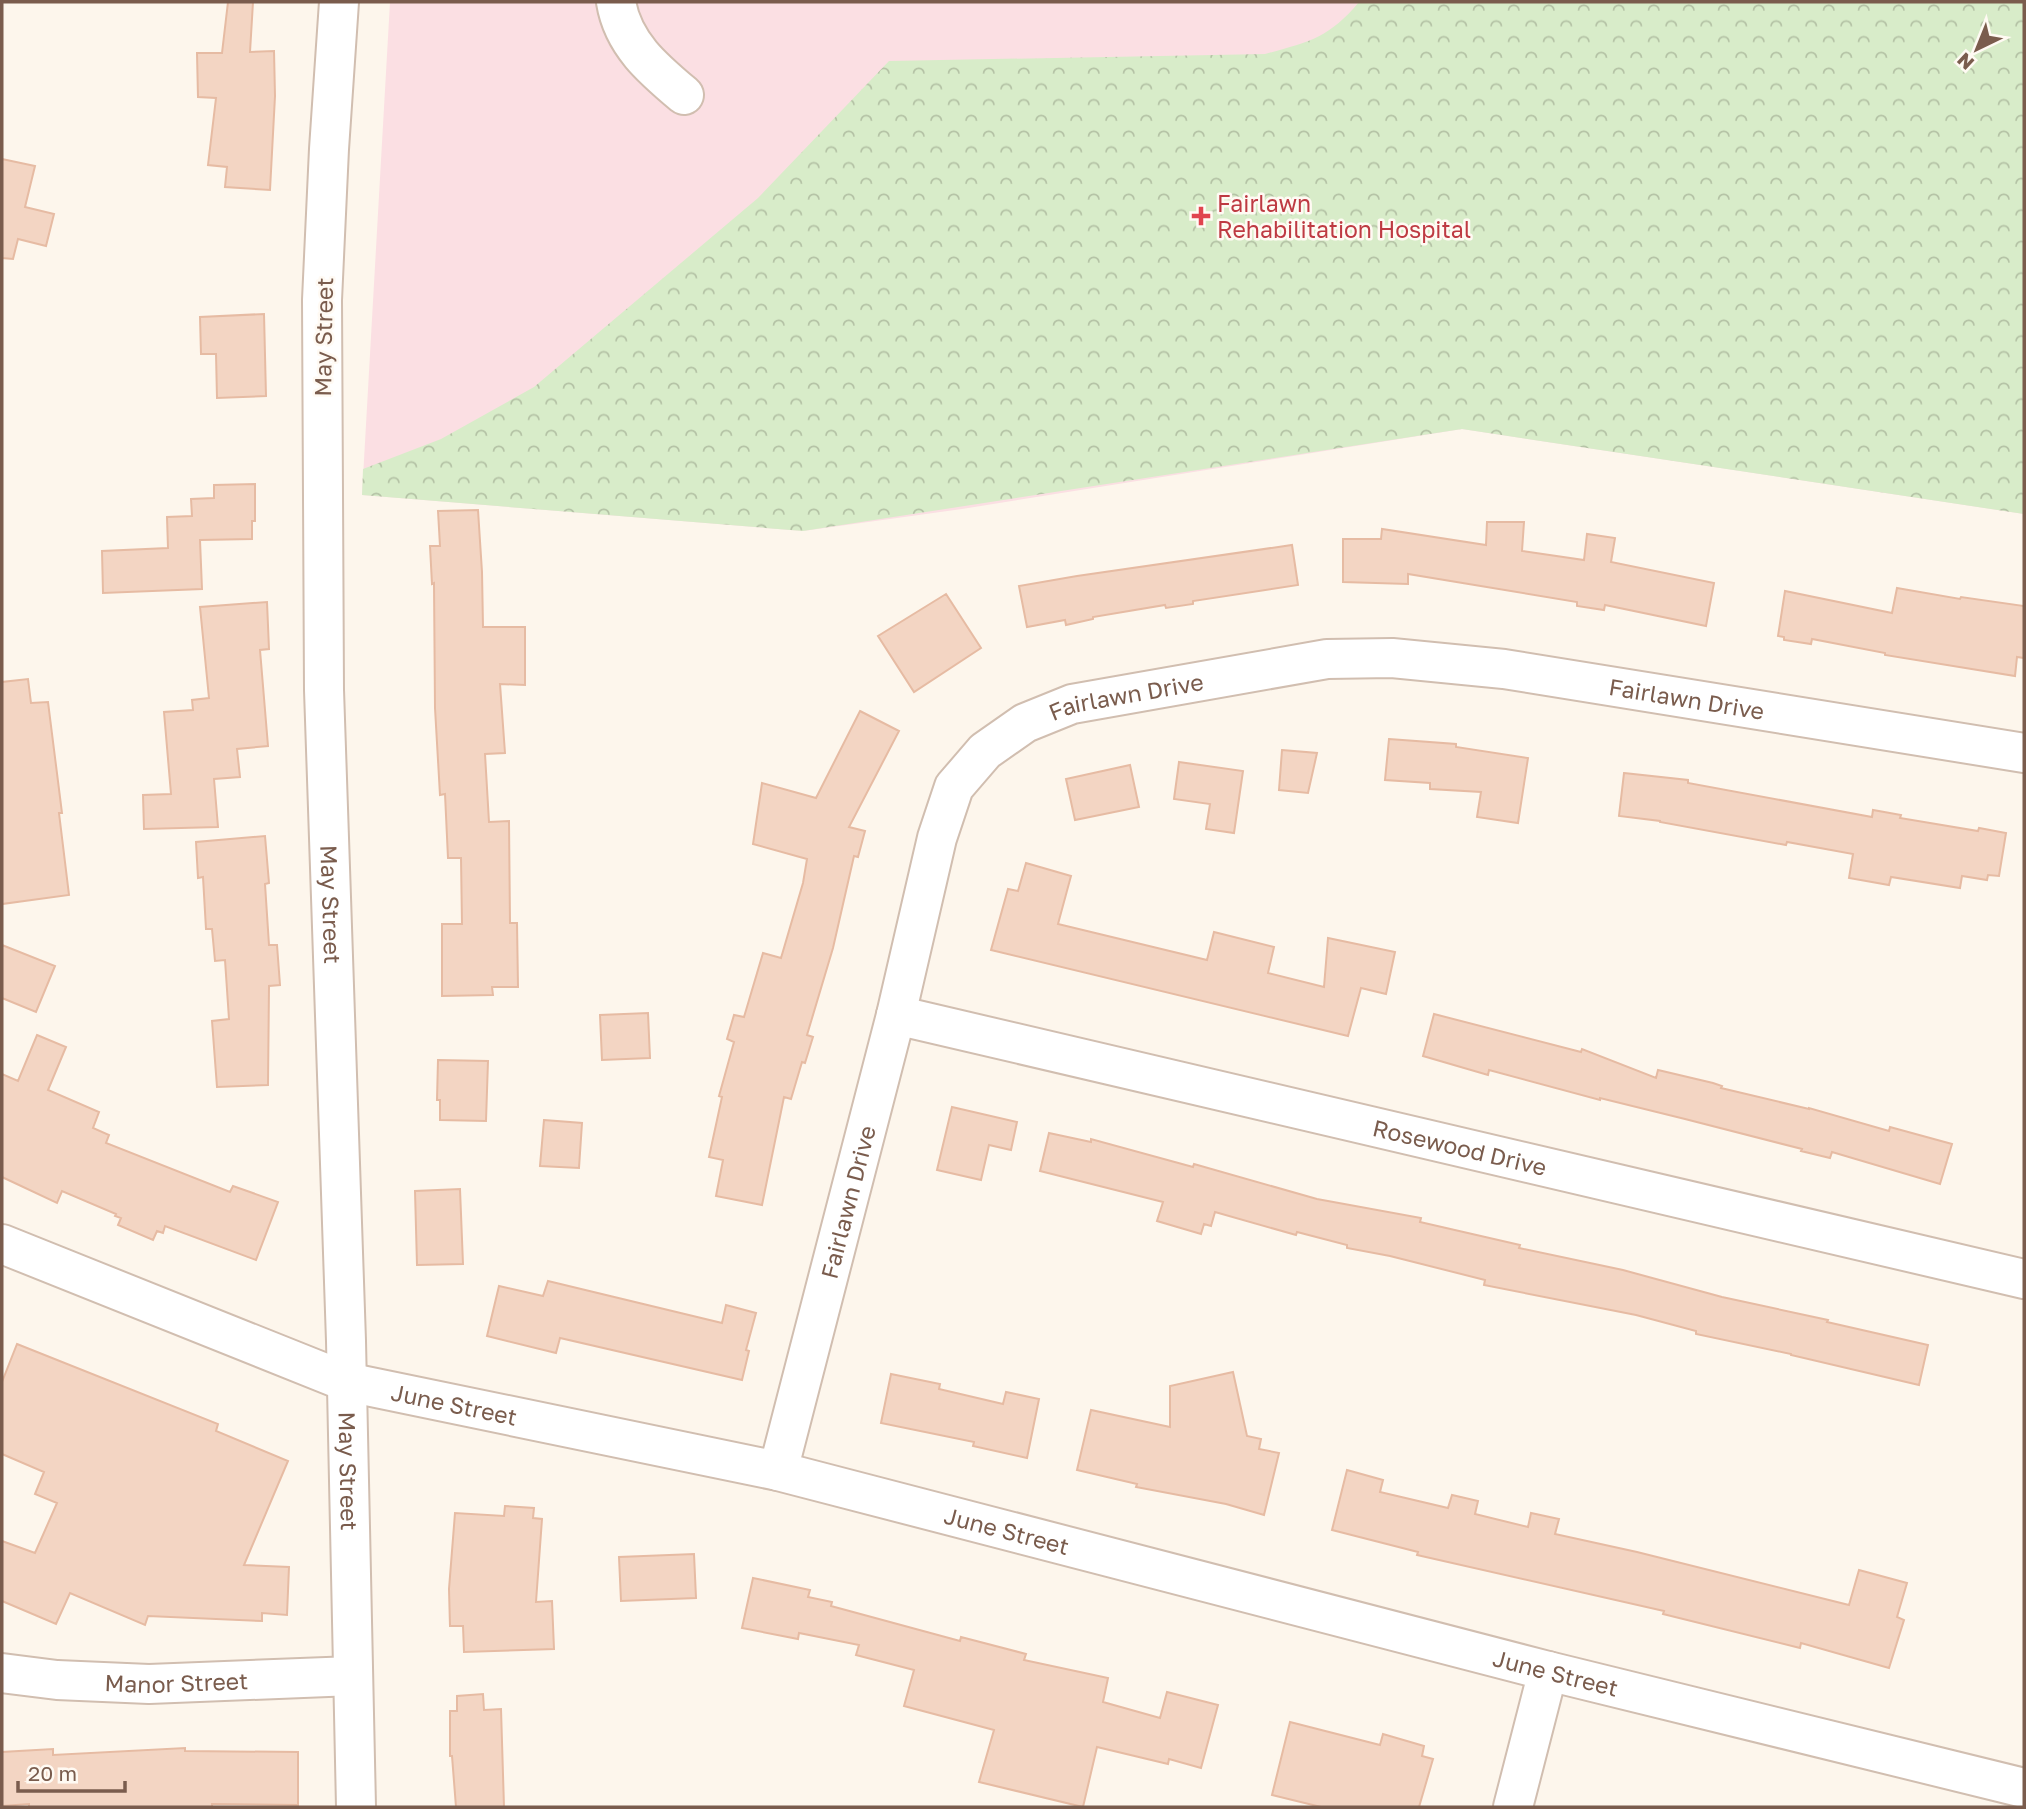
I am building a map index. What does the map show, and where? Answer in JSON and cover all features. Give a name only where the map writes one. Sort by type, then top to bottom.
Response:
[{"type":"street","name":"May Street","points":[[339,2],[322,300],[324,690],[347,1382],[356,1807]]},
{"type":"street","points":[[616,2],[619,19],[646,63],[684,95]]},
{"type":"street","name":"Fairlawn Drive","points":[[778,1471],[896,1015],[937,838],[954,787],[985,751],[1025,723],[1072,704],[1327,659],[1392,658],[1504,669],[2024,753]]},
{"type":"street","name":"Rosewood Drive","points":[[896,1015],[2024,1279]]},
{"type":"street","name":"June Street","points":[[2,1244],[347,1382],[778,1471],[1548,1671],[2024,1787]]},
{"type":"street","points":[[1513,1807],[1548,1671]]},
{"type":"street","name":"Manor Street","points":[[2,1672],[57,1680],[149,1684],[353,1676]]},
{"type":"shaded area","name":"Fairlawn Rehabilitation Hospital","points":[[390,2],[2024,2],[2024,514],[1462,429],[962,509],[803,531],[362,495]]},
{"type":"green space","name":"Fairlawn Rehabilitation Hospital","points":[[1359,2],[2024,2],[2024,514],[1462,429],[803,531],[362,495],[363,469],[441,439],[534,387],[758,198],[889,61],[1265,54],[1294,46],[1328,31]]},
{"type":"building","points":[[228,2],[253,2],[250,52],[274,51],[275,96],[270,190],[225,187],[227,167],[208,165],[216,98],[198,97],[197,53],[222,53]]},
{"type":"building","points":[[2,159],[35,166],[25,207],[54,214],[46,246],[18,239],[13,259],[2,258]]},
{"type":"building","points":[[264,314],[266,396],[217,398],[216,354],[201,354],[200,317]]},
{"type":"building","points":[[255,484],[252,539],[200,540],[202,589],[103,593],[102,551],[168,548],[167,517],[192,516],[191,499],[214,498],[214,485]]},
{"type":"building","points":[[478,510],[483,627],[525,627],[525,685],[500,684],[505,753],[485,754],[489,822],[509,821],[510,923],[517,923],[518,987],[492,987],[493,995],[442,996],[442,924],[462,924],[461,858],[448,858],[445,794],[440,795],[435,708],[434,583],[432,584],[430,546],[440,546],[438,511]]},
{"type":"building","points":[[1487,522],[1524,522],[1522,551],[1584,560],[1587,534],[1615,538],[1611,562],[1714,583],[1706,626],[1605,605],[1604,610],[1577,606],[1577,602],[1408,574],[1408,584],[1343,582],[1343,539],[1381,539],[1382,529],[1486,545]]},
{"type":"building","points":[[1292,545],[1298,585],[1193,601],[1193,604],[1166,608],[1165,605],[1093,617],[1066,625],[1065,620],[1027,627],[1019,586]]},
{"type":"building","points":[[1897,588],[2024,606],[2024,658],[2017,657],[2015,676],[1885,655],[1812,639],[1811,644],[1784,640],[1784,637],[1778,636],[1785,591],[1892,613]]},
{"type":"building","points":[[946,594],[981,648],[914,692],[878,636]]},
{"type":"building","points":[[267,602],[269,649],[260,650],[268,746],[237,749],[240,777],[214,779],[218,827],[144,829],[143,795],[171,794],[164,712],[193,710],[192,700],[209,698],[200,607]]},
{"type":"building","points":[[28,679],[31,703],[48,702],[69,895],[2,904],[2,682]]},
{"type":"building","points":[[860,711],[899,731],[849,827],[865,831],[858,857],[854,856],[833,948],[807,1035],[813,1037],[791,1099],[784,1097],[762,1205],[716,1196],[723,1160],[709,1157],[722,1097],[719,1096],[734,1042],[727,1039],[734,1015],[744,1017],[763,953],[781,958],[803,883],[807,859],[753,844],[762,783],[816,798]]},
{"type":"building","points":[[1389,739],[1456,744],[1456,747],[1528,758],[1518,823],[1477,817],[1481,792],[1430,789],[1430,783],[1385,780]]},
{"type":"building","points":[[1282,750],[1317,753],[1308,793],[1279,790]]},
{"type":"building","points":[[1179,762],[1243,771],[1234,833],[1206,829],[1210,804],[1174,799]]},
{"type":"building","points":[[1130,765],[1139,807],[1075,820],[1066,779]]},
{"type":"building","points":[[1624,773],[1688,780],[1688,783],[1872,817],[1873,810],[1901,815],[1900,818],[2006,833],[1999,876],[1988,875],[1987,880],[1962,876],[1960,888],[1891,877],[1889,885],[1849,878],[1853,854],[1619,816]]},
{"type":"building","points":[[265,836],[269,883],[265,884],[269,945],[277,945],[280,985],[269,986],[268,1085],[217,1087],[212,1021],[229,1019],[225,960],[215,961],[212,929],[206,929],[203,877],[198,878],[196,842]]},
{"type":"building","points":[[1026,863],[1071,876],[1058,924],[1207,960],[1214,932],[1274,947],[1268,973],[1324,987],[1328,938],[1395,952],[1386,994],[1361,988],[1348,1036],[991,950],[1008,889],[1018,891]]},
{"type":"building","points":[[2,945],[55,966],[36,1012],[2,998]]},
{"type":"building","points":[[648,1013],[650,1058],[602,1060],[600,1015]]},
{"type":"building","points":[[1434,1014],[1581,1052],[1582,1049],[1656,1078],[1658,1070],[1889,1131],[1890,1127],[1952,1144],[1940,1184],[1832,1152],[1830,1158],[1489,1070],[1488,1075],[1423,1056]]},
{"type":"building","points":[[37,1035],[66,1047],[48,1090],[99,1112],[93,1128],[109,1135],[106,1143],[230,1192],[233,1186],[278,1202],[256,1260],[165,1226],[163,1233],[157,1231],[153,1240],[118,1225],[121,1218],[115,1216],[116,1214],[62,1191],[57,1203],[2,1177],[2,1074],[18,1081]]},
{"type":"building","points":[[438,1060],[488,1061],[486,1121],[440,1120],[440,1100],[437,1100]]},
{"type":"building","points":[[952,1107],[1017,1122],[1011,1150],[989,1145],[981,1180],[937,1170]]},
{"type":"building","points":[[544,1120],[582,1123],[579,1168],[540,1166]]},
{"type":"building","points":[[1049,1133],[1091,1142],[1091,1139],[1193,1167],[1194,1164],[1317,1199],[1421,1218],[1420,1222],[1520,1245],[1519,1248],[1623,1270],[1722,1297],[1928,1345],[1919,1385],[1696,1334],[1696,1331],[1636,1315],[1484,1285],[1485,1280],[1347,1248],[1347,1245],[1297,1232],[1296,1235],[1215,1212],[1211,1226],[1204,1224],[1201,1234],[1157,1221],[1163,1202],[1040,1171]]},
{"type":"building","points":[[460,1189],[463,1264],[417,1265],[415,1191]]},
{"type":"building","points":[[548,1281],[722,1323],[726,1305],[756,1313],[746,1350],[749,1351],[742,1380],[560,1338],[556,1353],[487,1336],[499,1286],[543,1296]]},
{"type":"building","points":[[17,1344],[218,1424],[216,1431],[288,1461],[244,1565],[289,1567],[287,1615],[262,1613],[262,1621],[148,1616],[145,1625],[70,1593],[56,1624],[2,1601],[2,1541],[35,1553],[57,1503],[35,1494],[44,1472],[2,1454],[2,1382]]},
{"type":"building","points":[[1233,1372],[1247,1436],[1261,1439],[1259,1449],[1279,1453],[1264,1515],[1226,1504],[1136,1487],[1137,1484],[1077,1470],[1091,1410],[1170,1427],[1170,1386]]},
{"type":"building","points":[[891,1374],[940,1384],[939,1389],[1003,1404],[1006,1392],[1039,1399],[1027,1458],[973,1446],[974,1442],[881,1423]]},
{"type":"building","points":[[1347,1470],[1383,1480],[1380,1492],[1448,1508],[1452,1495],[1478,1501],[1475,1514],[1528,1527],[1531,1513],[1559,1519],[1555,1534],[1849,1605],[1859,1570],[1907,1583],[1897,1617],[1904,1620],[1889,1668],[1801,1643],[1800,1648],[1663,1614],[1664,1611],[1417,1555],[1418,1552],[1332,1530]]},
{"type":"building","points":[[505,1506],[534,1508],[533,1518],[542,1519],[536,1602],[552,1601],[554,1649],[464,1652],[463,1626],[450,1626],[449,1589],[455,1513],[504,1516]]},
{"type":"building","points":[[694,1554],[696,1598],[621,1601],[619,1557]]},
{"type":"building","points":[[753,1578],[810,1590],[808,1597],[832,1602],[831,1606],[960,1641],[961,1637],[1026,1654],[1024,1660],[1108,1678],[1103,1702],[1160,1718],[1167,1692],[1218,1705],[1201,1768],[1169,1759],[1168,1764],[1097,1747],[1083,1807],[979,1782],[994,1730],[904,1706],[914,1670],[856,1655],[859,1645],[799,1633],[798,1639],[742,1628]]},
{"type":"building","points":[[483,1694],[484,1710],[501,1709],[504,1807],[456,1807],[450,1756],[450,1711],[457,1711],[457,1696]]},
{"type":"building","points":[[1290,1722],[1380,1745],[1383,1734],[1424,1746],[1422,1756],[1433,1759],[1419,1807],[1321,1807],[1272,1795]]},
{"type":"building","points":[[185,1748],[185,1751],[298,1752],[298,1805],[2,1806],[2,1752],[53,1749],[53,1755]]},
{"type":"place","name":"Fairlawn Rehabilitation Hospital","points":[[1201,216]]}]
